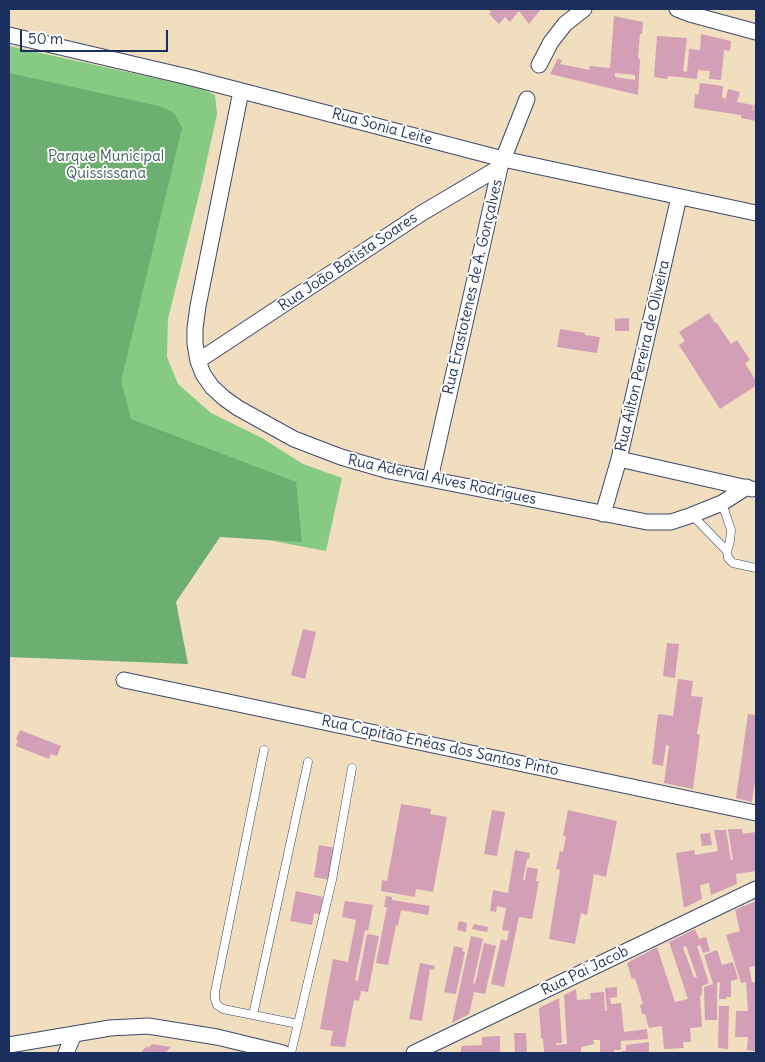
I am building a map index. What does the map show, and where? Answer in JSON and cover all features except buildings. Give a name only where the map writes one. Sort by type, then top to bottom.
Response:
[{"type":"street","points":[[539,65],[551,42],[565,24],[584,9]]},
{"type":"street","points":[[677,9],[756,32]]},
{"type":"street","name":"Rua Sonia Leite","points":[[9,35],[188,77],[502,163],[679,197],[756,214]]},
{"type":"street","name":"Rua Aderval Alves Rodrigues","points":[[241,91],[195,328],[195,344],[203,374],[212,387],[224,398],[294,440],[341,457],[389,471],[647,522],[671,522],[692,516],[752,488]]},
{"type":"street","name":"Rua Erastotenes de A. Gonçalves","points":[[430,479],[502,163],[527,99]]},
{"type":"street","name":"Rua João Batista Soares","points":[[198,361],[422,213],[502,163]]},
{"type":"street","name":"Rua Ailton Pereira de Oliveira","points":[[603,514],[619,459],[679,197]]},
{"type":"street","name":"Rua Aderval Alves Rodrigues","points":[[619,459],[752,488]]},
{"type":"street","name":"Rua Capitão Enéas dos Santos Pinto","points":[[124,680],[756,813]]},
{"type":"street","name":"Rua Pai Jacob","points":[[414,1053],[756,889]]},
{"type":"street","points":[[9,1045],[110,1028],[148,1026],[217,1037],[283,1053]]},
{"type":"street","points":[[66,1053],[74,1034]]},
{"type":"lane","points":[[722,503],[731,530],[727,551],[728,558],[733,564],[756,568]]},
{"type":"lane","points":[[692,516],[727,551]]},
{"type":"lane","points":[[264,750],[214,999],[217,1005],[223,1009],[298,1024]]},
{"type":"lane","points":[[253,1015],[308,762]]},
{"type":"lane","points":[[291,1053],[332,880],[352,768]]},
{"type":"green space","name":"Parque Municipal Quississana","points":[[9,46],[177,83],[202,89],[215,95],[217,114],[168,319],[167,357],[178,384],[211,413],[262,438],[303,464],[342,478],[326,551],[46,498],[9,633]]},
{"type":"green space","name":"Parque Municipal Quississana","points":[[9,73],[159,106],[174,113],[182,128],[121,381],[131,419],[296,482],[302,542],[220,537],[176,602],[188,664],[9,657]]}]
